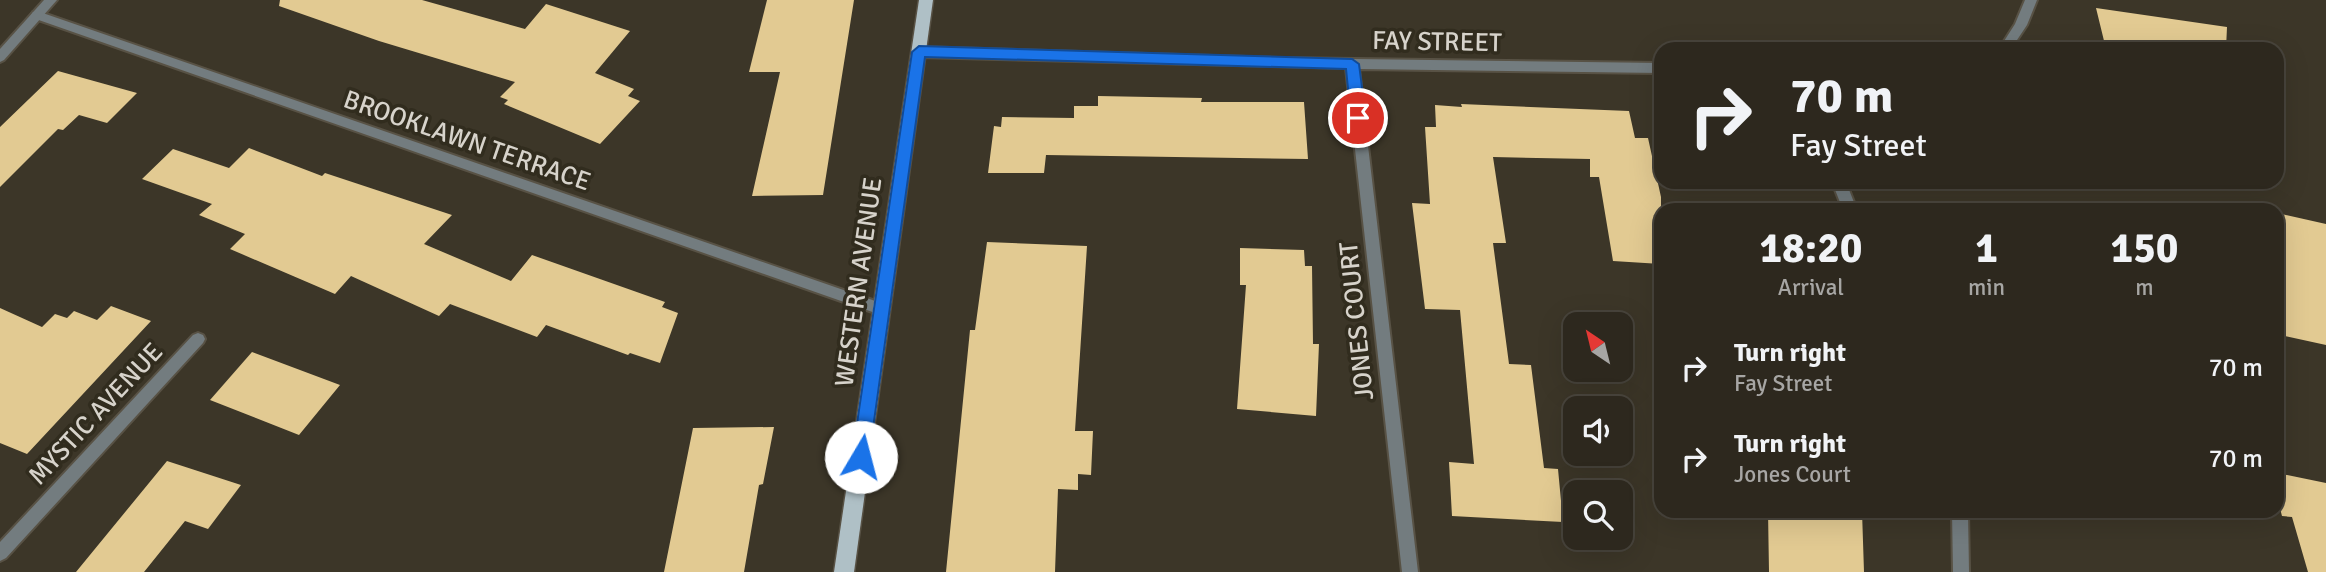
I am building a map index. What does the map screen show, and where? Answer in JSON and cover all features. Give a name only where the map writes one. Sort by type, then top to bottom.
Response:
[{"type":"main road","name":"WESTERN AVENUE","points":[[844,572],[926,0]]},
{"type":"street","points":[[0,57],[51,0]]},
{"type":"street","points":[[2010,42],[2031,0]]},
{"type":"street","name":"BROOKLAWN TERRACE","points":[[37,15],[881,309]]},
{"type":"street","name":"FAY STREET","points":[[919,52],[1352,64],[1654,68]]},
{"type":"street","name":"JONES COURT","points":[[1352,64],[1410,572]]},
{"type":"street","name":"MYSTIC AVENUE","points":[[0,553],[198,340]]},
{"type":"street","points":[[1960,518],[1961,572]]},
{"type":"building","points":[[280,0],[422,0],[525,29],[546,4],[630,31],[595,73],[634,89],[628,96],[640,101],[600,144],[504,104],[508,100],[500,97],[515,82],[379,41],[279,6]]},
{"type":"building","points":[[767,0],[854,0],[823,195],[752,196],[780,72],[749,72]]},
{"type":"building","points":[[2096,8],[2227,27],[2226,42],[2104,42]]},
{"type":"building","points":[[58,71],[137,93],[107,123],[79,115],[63,130],[58,129],[0,187],[0,127]]},
{"type":"building","points":[[1098,96],[1202,98],[1201,102],[1304,102],[1308,159],[1046,155],[1044,173],[988,173],[994,126],[1001,127],[1002,117],[1074,118],[1074,106],[1098,106]]},
{"type":"building","points":[[1435,105],[1629,111],[1635,138],[1648,138],[1654,165],[1654,189],[1659,189],[1661,197],[1661,203],[1654,203],[1654,264],[1613,261],[1599,177],[1590,177],[1590,159],[1493,157],[1506,243],[1493,243],[1509,364],[1531,365],[1544,468],[1558,469],[1563,522],[1452,516],[1449,462],[1474,464],[1460,310],[1425,309],[1412,203],[1430,204],[1425,127],[1436,127]]},
{"type":"building","points":[[249,148],[322,176],[325,173],[452,215],[424,244],[511,281],[532,255],[665,302],[662,307],[678,313],[660,363],[630,353],[628,355],[546,325],[537,337],[450,304],[439,316],[351,276],[335,294],[230,249],[245,234],[199,215],[212,204],[142,179],[173,149],[229,168]]},
{"type":"building","points":[[2284,215],[2326,224],[2326,345],[2285,336]]},
{"type":"building","points":[[987,242],[1087,246],[1075,431],[1093,431],[1091,475],[1078,474],[1078,490],[1058,489],[1055,572],[946,572],[970,330],[975,330]]},
{"type":"building","points":[[1240,248],[1304,250],[1305,266],[1312,266],[1313,344],[1319,344],[1316,416],[1237,409],[1246,285],[1240,285]]},
{"type":"building","points":[[111,306],[151,321],[27,454],[0,443],[0,308],[42,327],[55,314],[67,318],[74,311],[97,320]]},
{"type":"building","points":[[252,352],[340,385],[299,435],[210,400]]},
{"type":"building","points":[[774,427],[763,484],[759,485],[744,572],[664,572],[693,428]]},
{"type":"building","points":[[167,461],[241,485],[208,529],[185,521],[144,572],[76,572]]},
{"type":"building","points":[[2284,474],[2326,483],[2326,572],[2308,572],[2292,517],[2284,516]]},
{"type":"building","points":[[1768,518],[1862,518],[1864,572],[1769,572]]},
{"type":"route","points":[[861,457],[919,52],[1352,64],[1358,118]]}]
